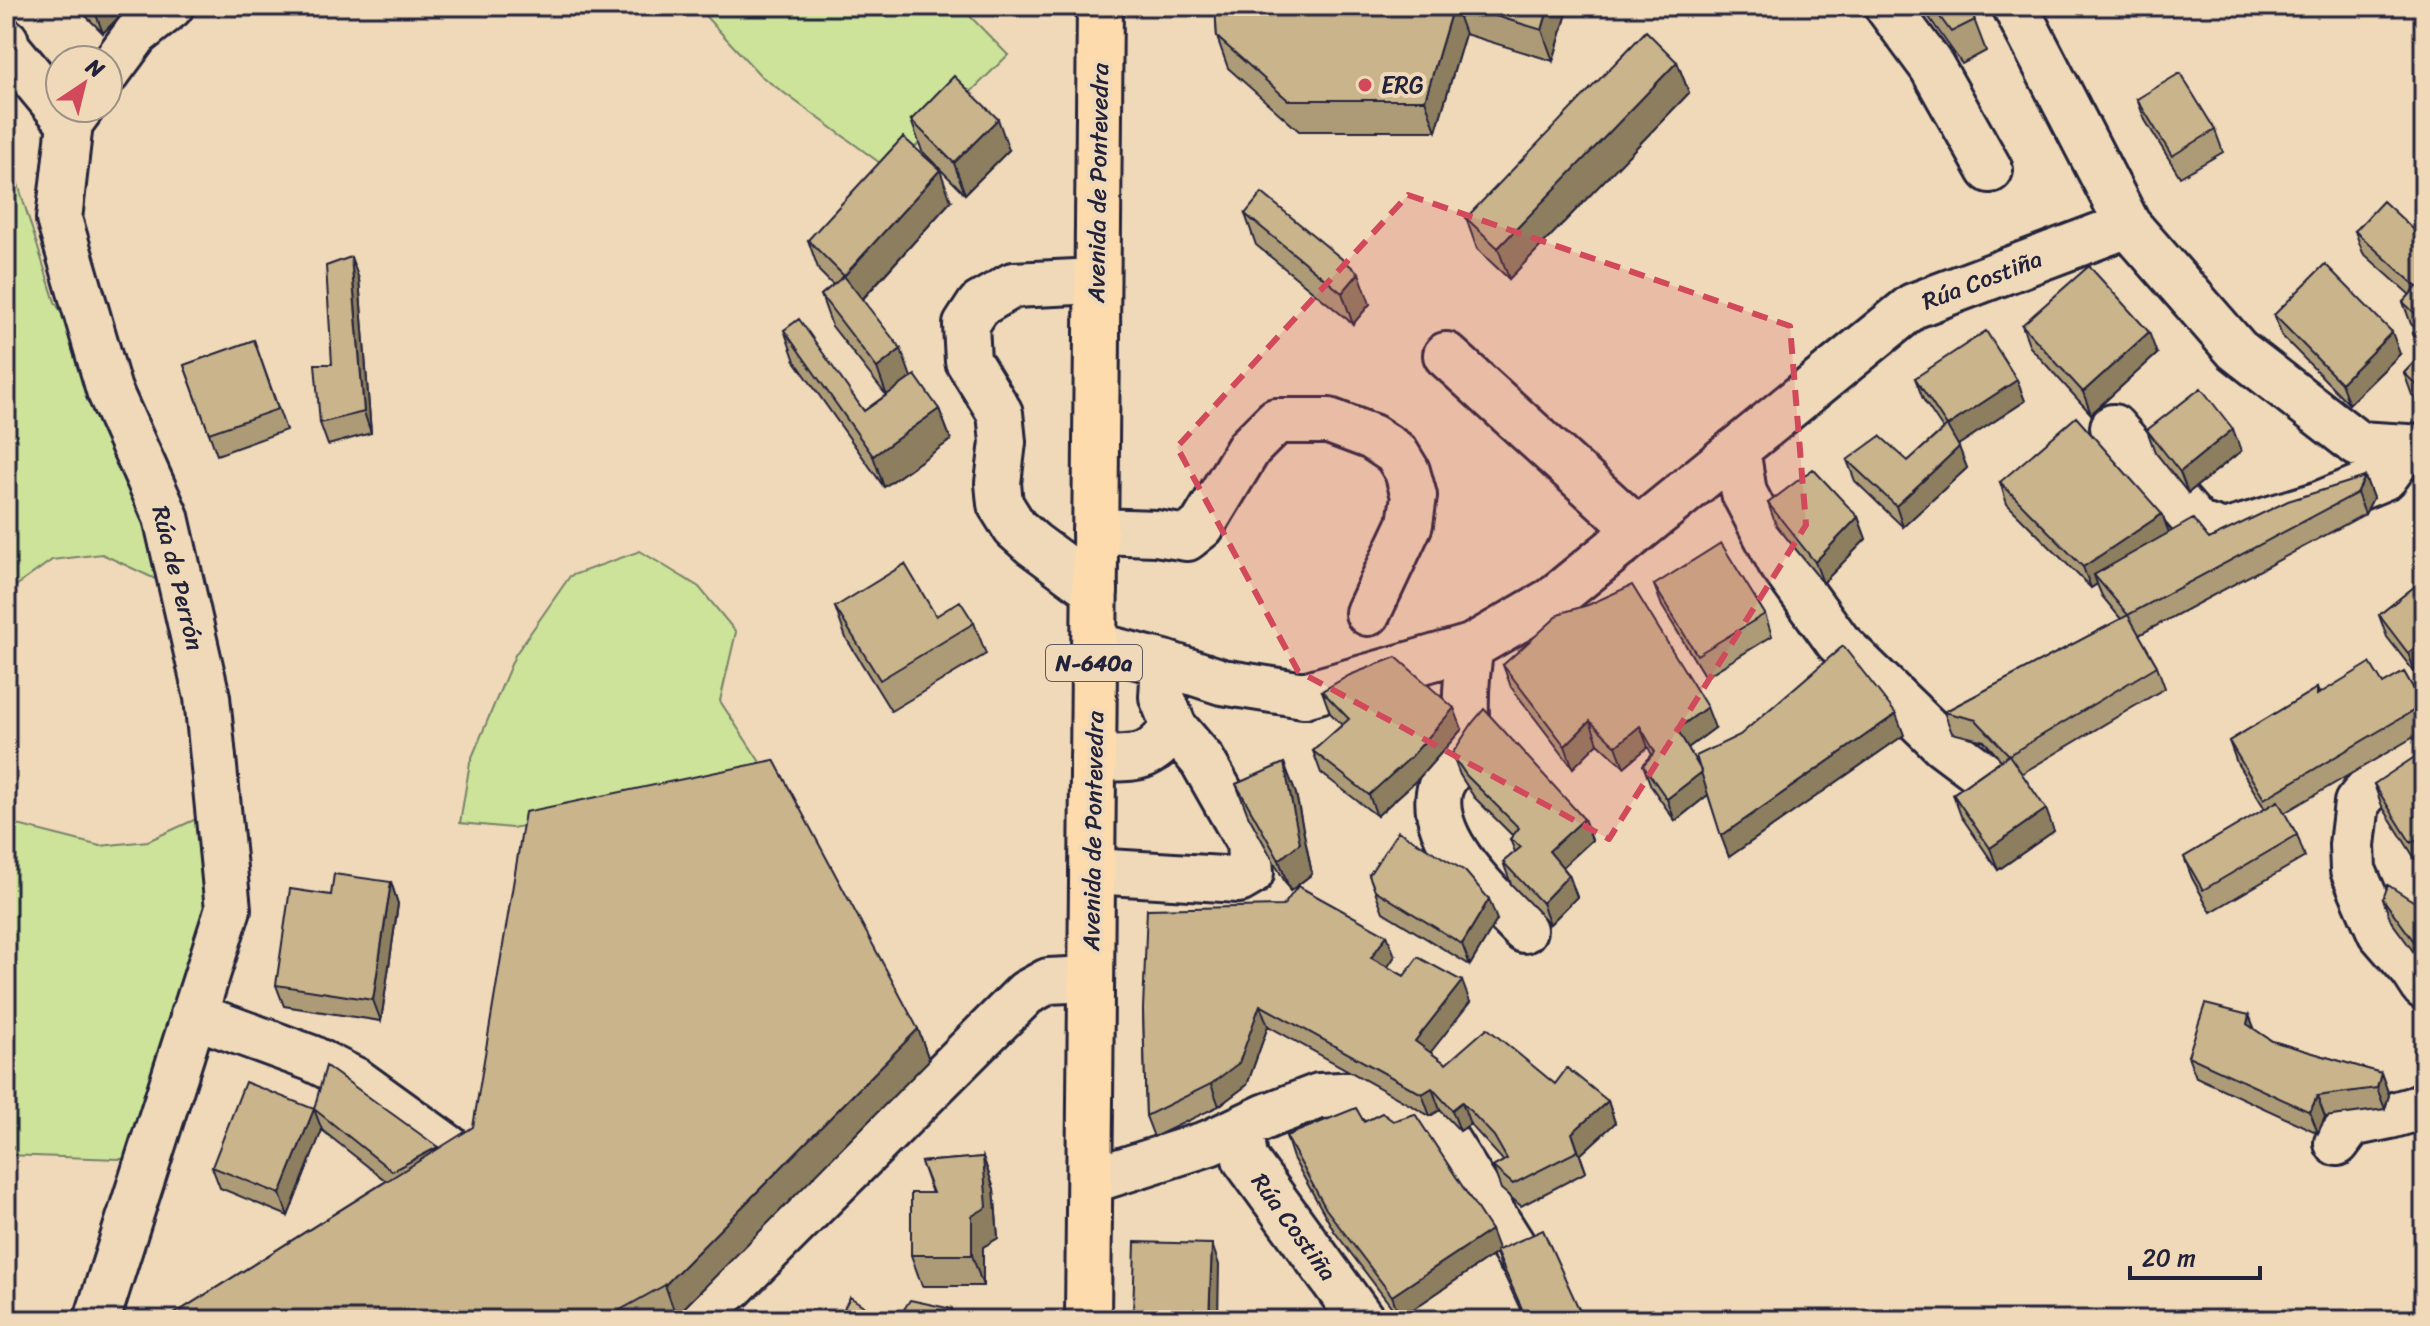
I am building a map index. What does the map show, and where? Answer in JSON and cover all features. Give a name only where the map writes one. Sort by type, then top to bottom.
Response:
[{"type":"main road","name":"Avenida de Pontevedra","points":[[1088,1320],[1100,6]]},
{"type":"street","points":[[124,50],[136,34],[171,6]]},
{"type":"street","points":[[1887,6],[1932,67],[1990,170]]},
{"type":"street","points":[[2015,6],[2128,225],[2237,350],[2358,444],[2416,448]]},
{"type":"street","points":[[6,45],[44,84]]},
{"type":"street","name":"Rúa de Perrón","points":[[75,124],[59,219],[109,390],[166,517],[207,697],[228,909],[97,1320]]},
{"type":"street","name":"Rúa Costiña","points":[[1094,645],[1222,682],[1304,695],[1471,647],[1552,600],[1913,306],[2128,225]]},
{"type":"street","points":[[1095,590],[1015,528],[1000,504],[998,483],[1003,442],[1000,413],[968,361],[966,325],[979,305],[1013,285],[1097,281]]},
{"type":"street","points":[[1446,355],[1638,530]]},
{"type":"street","points":[[1095,531],[1156,533],[1187,538],[1202,526],[1249,448],[1276,421],[1329,421],[1372,437],[1396,453],[1407,471],[1414,496],[1410,524],[1368,613]]},
{"type":"street","points":[[2113,427],[2197,524],[2224,533],[2317,505],[2385,477],[2416,448]]},
{"type":"street","points":[[1737,449],[1744,493],[1780,562],[1838,642],[1943,744],[1983,774]]},
{"type":"street","points":[[1471,647],[1466,677],[1467,745],[1439,791],[1439,821],[1456,852],[1483,888],[1524,930]]},
{"type":"street","points":[[1092,871],[1239,880],[1251,873],[1249,843],[1202,760],[1174,727],[1162,697],[1164,663]]},
{"type":"street","points":[[1093,759],[1143,757],[1160,747],[1174,727]]},
{"type":"street","points":[[2424,745],[2384,769],[2357,803],[2352,845],[2353,870],[2380,932],[2424,987]]},
{"type":"street","points":[[688,1320],[733,1286],[1026,993],[1048,981],[1091,979]]},
{"type":"street","points":[[193,1015],[311,1058],[355,1080],[449,1148]]},
{"type":"street","points":[[1090,1181],[1209,1143],[1319,1096],[1363,1094],[1445,1138],[1520,1257]]},
{"type":"street","points":[[2337,1143],[2351,1124],[2390,1116],[2424,1104]]},
{"type":"street","name":"Rúa Costiña","points":[[1241,1128],[1245,1159],[1362,1320]]},
{"type":"highlighted area","points":[[1408,195],[1790,326],[1806,525],[1609,839],[1298,671],[1177,447]]},
{"type":"green space","points":[[696,6],[960,6],[1008,55],[891,171],[761,76]]},
{"type":"green space","points":[[6,146],[55,302],[109,390],[183,592],[102,554],[52,560],[6,593]]},
{"type":"green space","points":[[640,551],[699,587],[736,632],[720,701],[773,782],[512,828],[460,823],[470,762],[515,655],[570,576]]},
{"type":"green space","points":[[218,809],[228,909],[147,1160],[6,1155],[6,822],[100,846],[148,841]]},
{"type":"building","points":[[1215,6],[1453,6],[1425,100],[1288,100],[1217,37]]},
{"type":"building","points":[[1463,6],[1549,6],[1542,30]]},
{"type":"building","points":[[1932,6],[1969,6],[1975,20],[1951,32]]},
{"type":"building","points":[[1646,31],[1677,62],[1498,248],[1466,218]]},
{"type":"building","points":[[2180,73],[2215,130],[2172,156],[2137,99]]},
{"type":"building","points":[[954,76],[998,119],[954,163],[911,120]]},
{"type":"building","points":[[903,137],[940,170],[844,276],[808,240]]},
{"type":"building","points":[[1262,193],[1359,273],[1342,293],[1245,214]]},
{"type":"building","points":[[2383,201],[2424,239],[2424,322],[2403,302],[2417,287],[2355,231]]},
{"type":"building","points":[[351,257],[364,412],[320,423],[315,364],[332,364],[326,266]]},
{"type":"building","points":[[2325,264],[2392,332],[2341,383],[2274,315]]},
{"type":"building","points":[[2089,266],[2149,332],[2083,392],[2022,325]]},
{"type":"building","points":[[844,276],[901,349],[877,368],[821,295]]},
{"type":"building","points":[[799,319],[864,411],[915,375],[939,409],[873,456],[784,330]]},
{"type":"building","points":[[2424,322],[2424,343],[2413,333]]},
{"type":"building","points":[[1986,331],[2017,380],[1947,426],[1915,378]]},
{"type":"building","points":[[254,340],[278,409],[209,433],[184,365]]},
{"type":"building","points":[[2424,352],[2424,391],[2423,391],[2404,373]]},
{"type":"building","points":[[2201,388],[2233,429],[2180,472],[2147,430]]},
{"type":"building","points":[[2076,417],[2162,514],[2083,567],[2000,482]]},
{"type":"building","points":[[1947,426],[1959,447],[1896,506],[1847,460],[1880,436],[1908,461]]},
{"type":"building","points":[[1813,469],[1858,517],[1815,562],[1768,503]]},
{"type":"building","points":[[2365,477],[2357,493],[2128,615],[2094,575],[2193,519],[2209,539],[2288,501]]},
{"type":"building","points":[[1721,543],[1765,614],[1697,655],[1654,585]]},
{"type":"building","points":[[905,564],[936,616],[960,601],[974,623],[880,680],[835,607]]},
{"type":"building","points":[[2424,579],[2424,640],[2408,653],[2379,615]]},
{"type":"building","points":[[1632,585],[1707,707],[1677,729],[1702,772],[1667,799],[1643,765],[1655,752],[1640,726],[1616,746],[1590,721],[1565,746],[1503,665],[1561,613],[1588,605]]},
{"type":"building","points":[[2128,615],[2157,666],[2009,755],[1976,720],[1944,712]]},
{"type":"building","points":[[1843,646],[1896,714],[1721,836],[1696,756],[1740,735]]},
{"type":"building","points":[[1396,657],[1454,708],[1411,757],[1369,795],[1313,751],[1349,719],[1322,691],[1350,675]]},
{"type":"building","points":[[2370,663],[2383,684],[2404,672],[2423,705],[2264,799],[2229,741],[2317,688],[2317,695]]},
{"type":"building","points":[[1484,709],[1584,819],[1549,851],[1569,875],[1542,903],[1503,862],[1521,847],[1510,839],[1519,828],[1466,775],[1452,754]]},
{"type":"building","points":[[2009,755],[2046,809],[1990,848],[1953,794]]},
{"type":"building","points":[[2416,756],[2424,766],[2424,836],[2411,843],[2374,784]]},
{"type":"building","points":[[774,760],[918,1029],[665,1285],[602,1320],[165,1320],[473,1127],[525,812]]},
{"type":"building","points":[[1284,763],[1300,843],[1279,860],[1236,784]]},
{"type":"building","points":[[2278,801],[2297,835],[2203,890],[2184,857]]},
{"type":"building","points":[[1398,831],[1465,871],[1489,899],[1462,944],[1375,890],[1369,875]]},
{"type":"building","points":[[334,874],[391,882],[373,1000],[276,985],[290,889],[331,895]]},
{"type":"building","points":[[2388,885],[2424,908],[2424,955],[2383,899]]},
{"type":"building","points":[[1298,886],[1387,935],[1371,958],[1404,976],[1418,957],[1462,981],[1415,1041],[1446,1064],[1487,1028],[1555,1084],[1567,1068],[1608,1101],[1572,1133],[1578,1151],[1513,1184],[1493,1167],[1507,1159],[1494,1136],[1462,1102],[1452,1110],[1432,1088],[1422,1094],[1260,1005],[1239,1063],[1211,1084],[1146,1116],[1143,1009],[1147,909],[1283,906]]},
{"type":"building","points":[[2205,1004],[2249,1015],[2247,1024],[2272,1041],[2381,1073],[2377,1088],[2317,1096],[2310,1112],[2188,1056]]},
{"type":"building","points":[[326,1066],[438,1147],[392,1171],[314,1109]]},
{"type":"building","points":[[245,1082],[314,1109],[280,1194],[212,1167]]},
{"type":"building","points":[[1356,1108],[1364,1122],[1382,1113],[1393,1121],[1415,1114],[1491,1230],[1392,1296],[1326,1209],[1286,1136]]},
{"type":"building","points":[[983,1157],[987,1207],[972,1216],[972,1255],[911,1255],[911,1193],[933,1193],[921,1162]]},
{"type":"building","points":[[1543,1230],[1584,1320],[1527,1320],[1496,1251]]},
{"type":"building","points":[[1135,1242],[1212,1244],[1209,1320],[1133,1320]]},
{"type":"building","points":[[850,1297],[885,1320],[838,1320]]},
{"type":"building","points":[[910,1300],[952,1309],[950,1320],[897,1320]]},
{"type":"place","name":"ERG","points":[[1365,85]]}]
